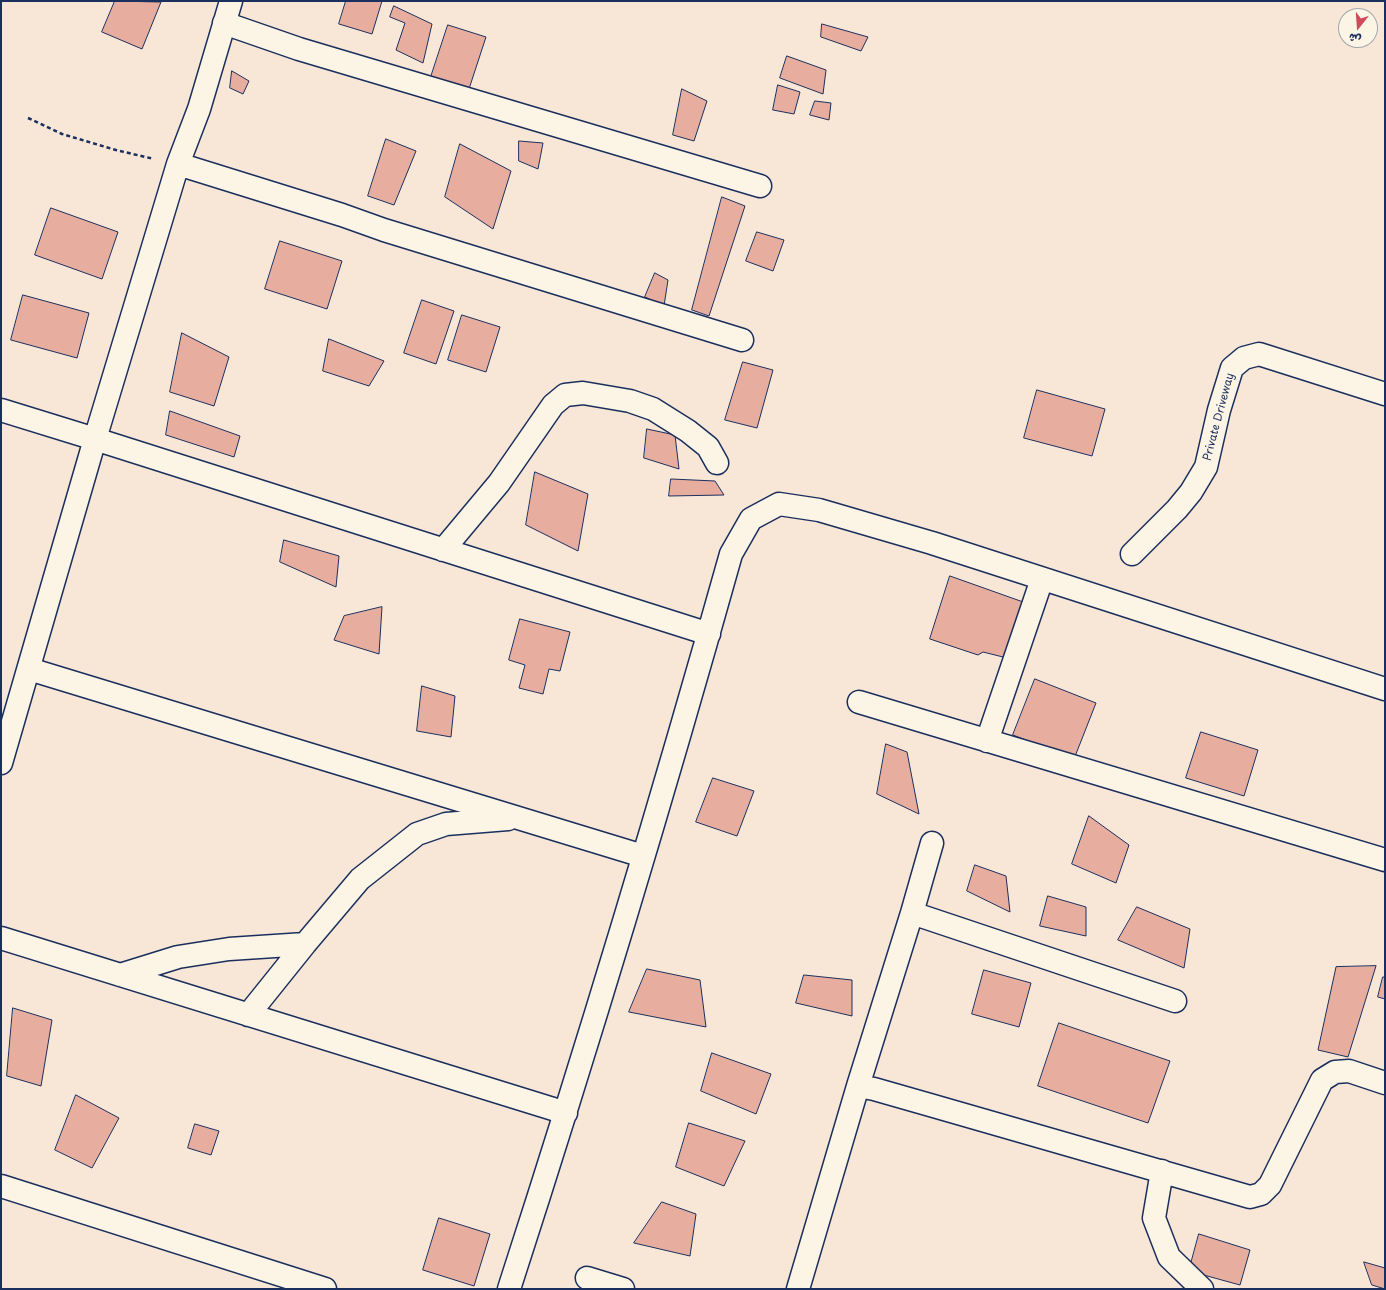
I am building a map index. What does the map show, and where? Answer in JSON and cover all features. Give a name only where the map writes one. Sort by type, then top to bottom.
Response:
[{"type":"street","points":[[1,763],[95,439],[178,164],[198,109],[231,1]]},
{"type":"street","points":[[224,23],[306,52],[760,186]]},
{"type":"street","points":[[178,164],[742,340]]},
{"type":"street","name":"Private Driveway","points":[[1132,554],[1178,509],[1191,492],[1206,467],[1219,410],[1232,368],[1244,358],[1259,354],[1385,394]]},
{"type":"street","points":[[443,550],[499,483],[553,406],[566,395],[583,393],[630,401],[653,409],[688,431],[708,447],[718,463]]},
{"type":"street","points":[[1,410],[708,634]]},
{"type":"street","points":[[509,1289],[566,1113],[731,554],[751,519],[780,504],[819,510],[932,543],[1385,689]]},
{"type":"street","points":[[987,741],[1042,579]]},
{"type":"street","points":[[28,669],[643,856]]},
{"type":"street","points":[[859,702],[1385,860]]},
{"type":"street","points":[[248,1015],[360,879],[417,834],[446,824],[521,818]]},
{"type":"street","points":[[798,1289],[932,843]]},
{"type":"street","points":[[912,913],[1175,1001]]},
{"type":"street","points":[[1,938],[566,1113]]},
{"type":"street","points":[[120,975],[178,957],[229,949],[305,944]]},
{"type":"street","points":[[858,1086],[874,1089],[1250,1197],[1261,1194],[1270,1185],[1322,1080],[1336,1072],[1349,1071],[1385,1083]]},
{"type":"street","points":[[1162,1172],[1154,1218],[1169,1257],[1202,1289]]},
{"type":"street","points":[[1,1186],[325,1289]]},
{"type":"street","points":[[587,1278],[623,1289]]},
{"type":"path","points":[[28,118],[62,134],[116,150],[178,164]]},
{"type":"building","points":[[115,1],[161,2],[142,49],[102,32]]},
{"type":"building","points":[[346,1],[382,1],[372,34],[339,24]]},
{"type":"building","points":[[394,6],[432,24],[423,63],[396,50],[405,23],[390,17]]},
{"type":"building","points":[[822,24],[868,37],[861,51],[821,37]]},
{"type":"building","points":[[448,25],[486,37],[467,95],[429,83]]},
{"type":"building","points":[[787,56],[826,70],[823,94],[780,78]]},
{"type":"building","points":[[232,71],[249,81],[243,94],[230,88]]},
{"type":"building","points":[[778,85],[800,92],[794,114],[773,110]]},
{"type":"building","points":[[682,89],[707,101],[694,141],[673,135]]},
{"type":"building","points":[[815,101],[831,103],[829,120],[810,115]]},
{"type":"building","points":[[386,139],[416,151],[394,205],[368,196]]},
{"type":"building","points":[[519,141],[543,143],[538,169],[519,161]]},
{"type":"building","points":[[460,144],[511,171],[493,229],[445,197]]},
{"type":"building","points":[[722,197],[745,206],[709,316],[692,310]]},
{"type":"building","points":[[51,208],[118,232],[102,279],[35,255]]},
{"type":"building","points":[[757,232],[784,240],[773,271],[746,261]]},
{"type":"building","points":[[280,241],[342,261],[327,309],[265,289]]},
{"type":"building","points":[[655,273],[668,280],[664,306],[645,297]]},
{"type":"building","points":[[23,295],[89,313],[77,358],[11,340]]},
{"type":"building","points":[[422,300],[454,311],[436,364],[404,353]]},
{"type":"building","points":[[462,315],[500,327],[486,372],[448,360]]},
{"type":"building","points":[[182,333],[229,357],[214,406],[170,392]]},
{"type":"building","points":[[329,339],[384,361],[369,386],[323,371]]},
{"type":"building","points":[[743,362],[773,370],[757,428],[725,420]]},
{"type":"building","points":[[1037,390],[1105,409],[1092,456],[1024,438]]},
{"type":"building","points":[[170,411],[240,436],[234,457],[166,435]]},
{"type":"building","points":[[647,429],[675,435],[679,469],[644,458]]},
{"type":"building","points":[[535,472],[588,494],[578,551],[526,525]]},
{"type":"building","points":[[671,479],[715,481],[724,495],[669,496]]},
{"type":"building","points":[[284,540],[339,556],[336,587],[280,562]]},
{"type":"building","points":[[950,576],[1026,603],[1007,658],[983,652],[978,655],[930,639]]},
{"type":"building","points":[[382,607],[379,654],[334,640],[344,616]]},
{"type":"building","points":[[520,619],[570,632],[560,671],[549,669],[543,694],[519,688],[525,665],[509,660]]},
{"type":"building","points":[[1035,679],[1096,703],[1074,759],[1013,735]]},
{"type":"building","points":[[422,686],[455,696],[451,737],[417,731]]},
{"type":"building","points":[[1201,732],[1258,750],[1244,796],[1186,778]]},
{"type":"building","points":[[886,744],[907,752],[919,814],[877,794]]},
{"type":"building","points":[[713,778],[754,791],[737,836],[696,822]]},
{"type":"building","points":[[1089,816],[1129,845],[1116,883],[1072,864]]},
{"type":"building","points":[[975,865],[1006,876],[1010,912],[967,891]]},
{"type":"building","points":[[1048,896],[1086,907],[1086,936],[1040,926]]},
{"type":"building","points":[[1137,907],[1190,929],[1184,968],[1118,940]]},
{"type":"building","points":[[1376,966],[1348,1057],[1318,1050],[1336,967]]},
{"type":"building","points":[[647,969],[700,980],[706,1027],[629,1012]]},
{"type":"building","points":[[984,970],[1031,983],[1019,1027],[972,1014]]},
{"type":"building","points":[[804,975],[852,980],[852,1016],[796,1003]]},
{"type":"building","points":[[1383,977],[1385,977],[1385,999],[1378,997]]},
{"type":"building","points":[[13,1008],[52,1020],[41,1086],[7,1076]]},
{"type":"building","points":[[1059,1023],[1170,1061],[1148,1123],[1038,1086]]},
{"type":"building","points":[[712,1053],[771,1074],[756,1114],[701,1091]]},
{"type":"building","points":[[76,1095],[119,1118],[92,1168],[55,1150]]},
{"type":"building","points":[[689,1123],[745,1141],[724,1186],[676,1167]]},
{"type":"building","points":[[195,1124],[219,1131],[211,1155],[188,1148]]},
{"type":"building","points":[[662,1202],[696,1214],[690,1256],[634,1243]]},
{"type":"building","points":[[439,1218],[490,1234],[474,1286],[423,1270]]},
{"type":"building","points":[[1199,1234],[1250,1250],[1240,1285],[1189,1271]]},
{"type":"building","points":[[1364,1262],[1385,1268],[1385,1289],[1372,1285]]}]
